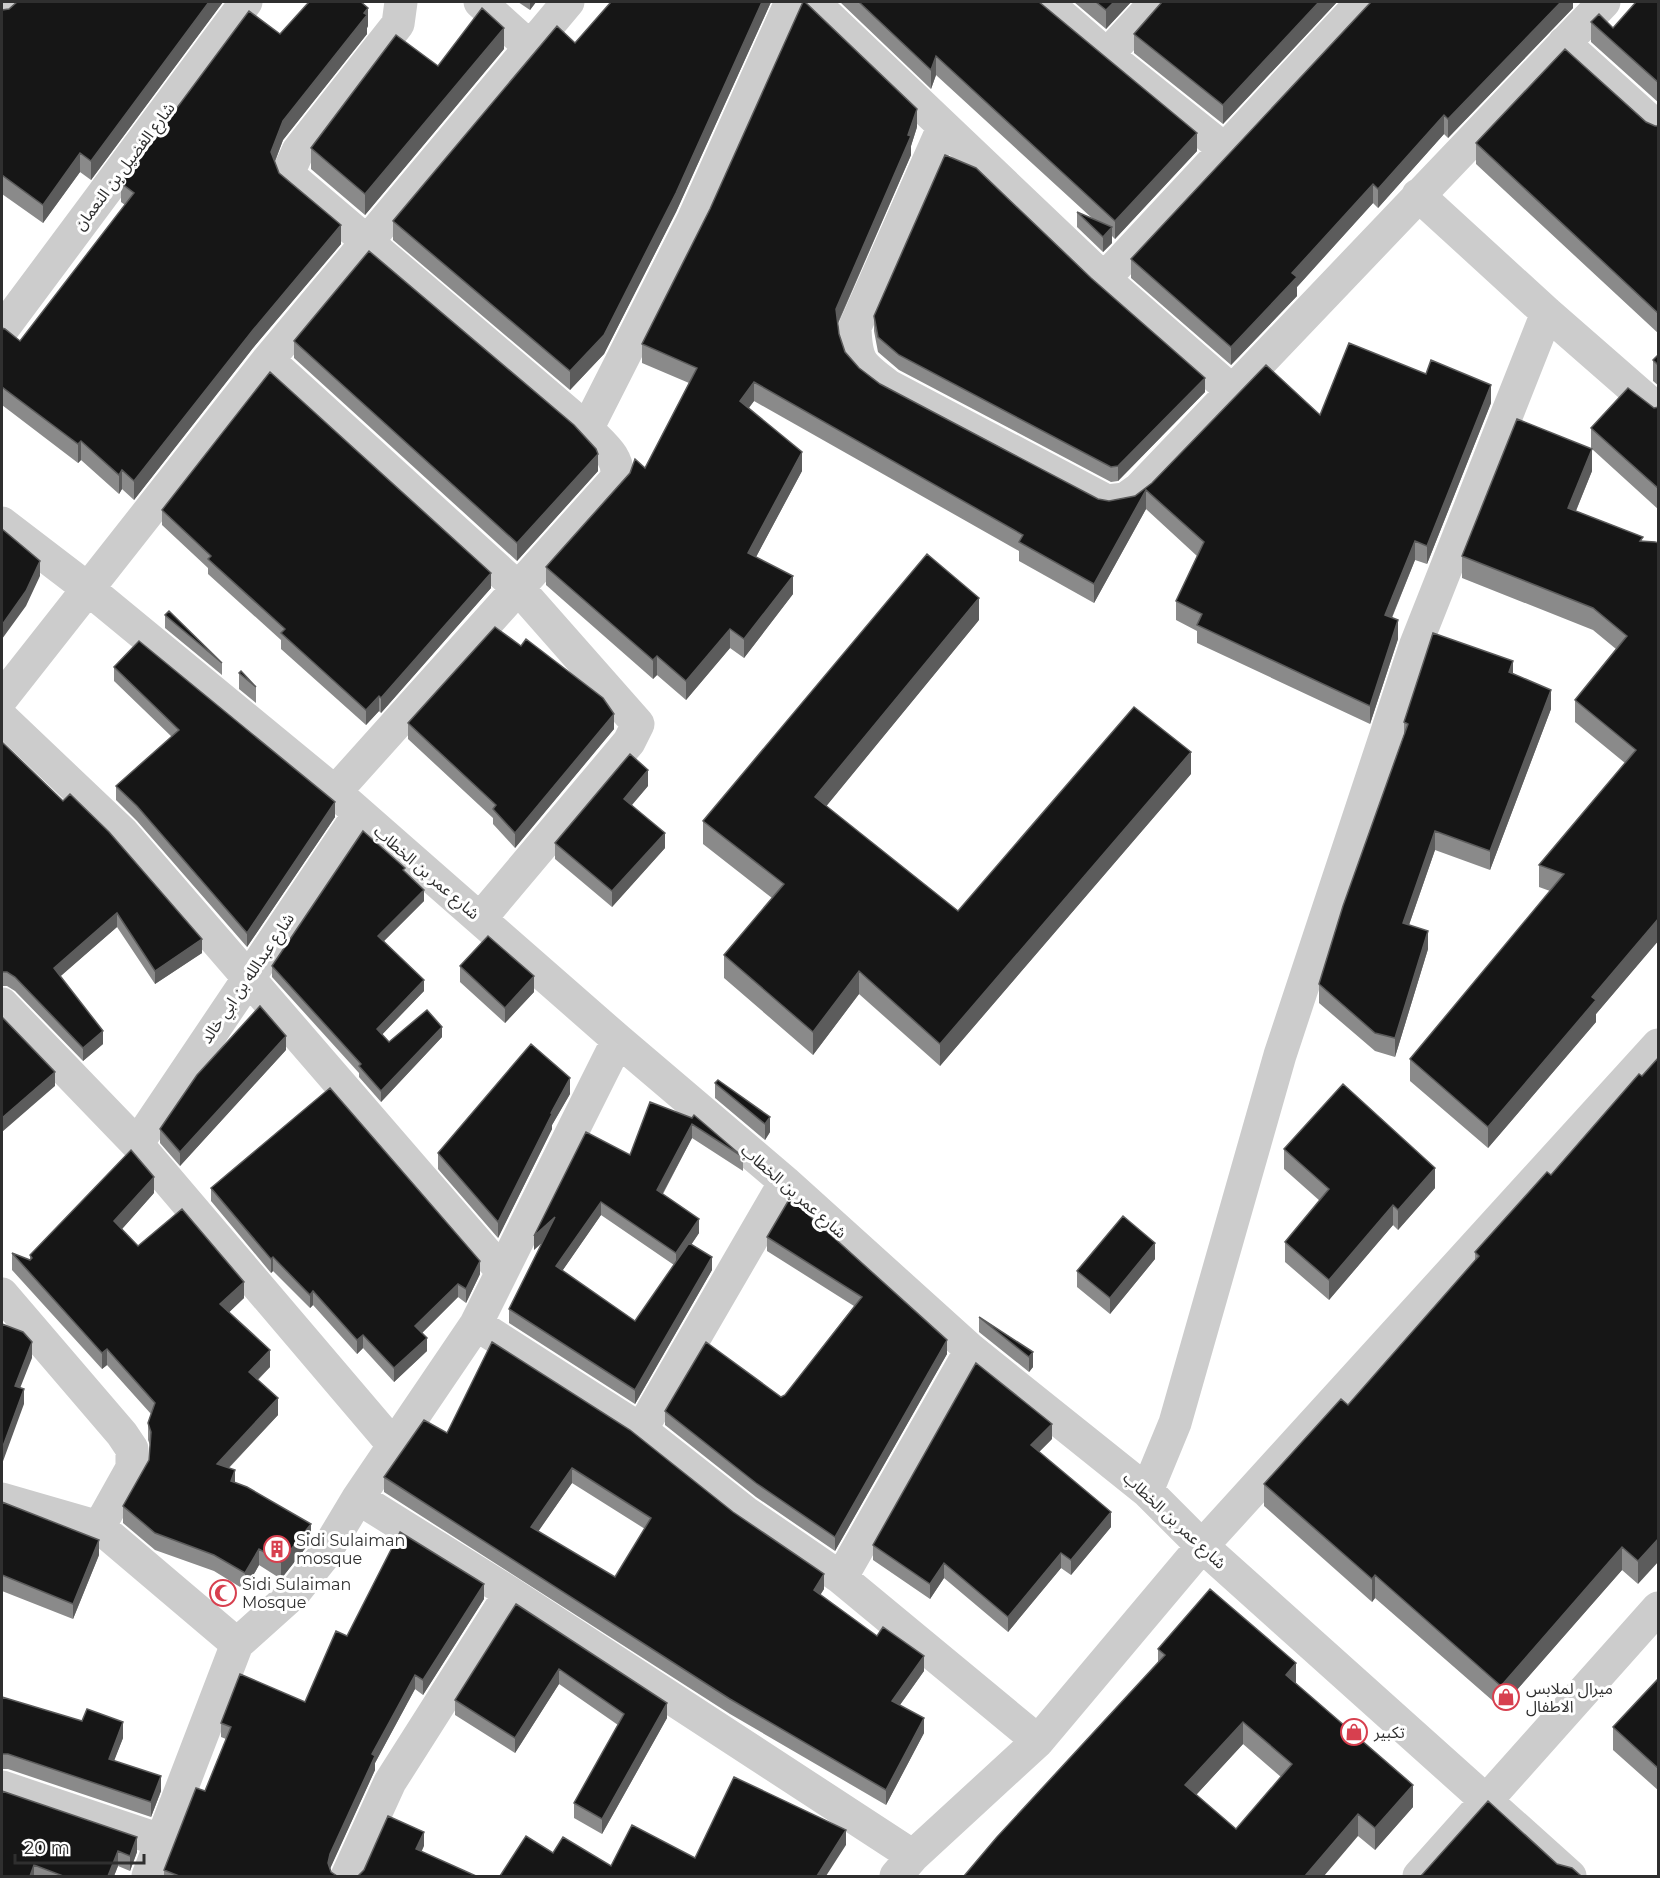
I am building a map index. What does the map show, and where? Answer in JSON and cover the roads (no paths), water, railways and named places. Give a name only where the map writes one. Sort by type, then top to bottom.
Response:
[{"type":"street","points":[[2,10],[8,2]]},
{"type":"street","name":"شارع الفضيل بن النعمان","points":[[2,330],[246,2]]},
{"type":"street","points":[[335,792],[616,479],[619,469],[614,458],[587,429],[291,177],[290,169],[298,151],[387,42],[398,24],[401,2]]},
{"type":"street","points":[[480,2],[531,47]]},
{"type":"street","points":[[2,698],[268,360],[568,2]]},
{"type":"street","points":[[587,429],[693,220],[791,2]]},
{"type":"street","points":[[813,2],[1104,279],[1231,390]]},
{"type":"street","points":[[1046,2],[1107,55],[1223,148]]},
{"type":"street","points":[[1107,55],[1156,2]]},
{"type":"street","points":[[1104,279],[1223,148],[1362,2]]},
{"type":"street","points":[[943,128],[855,327],[855,354],[867,369],[890,386],[1107,501],[1125,499],[1139,489],[1231,390],[1604,2]]},
{"type":"street","points":[[1564,43],[1659,129]]},
{"type":"street","points":[[1418,195],[1547,313],[1659,410]]},
{"type":"street","points":[[1147,1491],[1175,1423],[1280,1055],[1416,644],[1547,313]]},
{"type":"street","points":[[268,360],[519,588],[638,724],[629,742],[480,919]]},
{"type":"street","name":"شارع عمر بن الخطاب","points":[[2,523],[87,588],[335,792],[618,1040],[785,1182],[971,1350],[1147,1491],[1202,1546],[1570,1876]]},
{"type":"street","points":[[2,718],[123,833],[501,1270]]},
{"type":"street","name":"شارع عبدالله بن ابي خالد","points":[[136,1144],[359,814]]},
{"type":"street","points":[[2,1004],[136,1144],[395,1447]]},
{"type":"street","points":[[148,1876],[237,1644],[294,1593],[322,1557],[358,1498],[395,1447],[476,1324],[618,1040]]},
{"type":"street","points":[[358,1498],[510,1593],[905,1866],[1038,1742],[1202,1546],[1659,1045]]},
{"type":"street","points":[[640,1430],[785,1182]]},
{"type":"street","points":[[2,1294],[122,1434],[132,1449],[132,1468],[99,1527]]},
{"type":"street","points":[[476,1324],[640,1430],[745,1512],[841,1578],[1038,1742]]},
{"type":"street","points":[[841,1578],[971,1350]]},
{"type":"street","points":[[2,1499],[99,1527],[237,1644]]},
{"type":"street","points":[[347,1876],[390,1782],[510,1593]]},
{"type":"street","points":[[1419,1876],[1659,1608]]},
{"type":"street","points":[[2,1787],[160,1840]]},
{"type":"place","name":"Sidi Sulaiman mosque","points":[[277,1549]]},
{"type":"place","name":"Sidi Sulaiman Mosque","points":[[223,1593]]},
{"type":"place","name":"ميرال لملابس الاطفال","points":[[1506,1697]]},
{"type":"place","name":"تكبير","points":[[1354,1732]]}]
